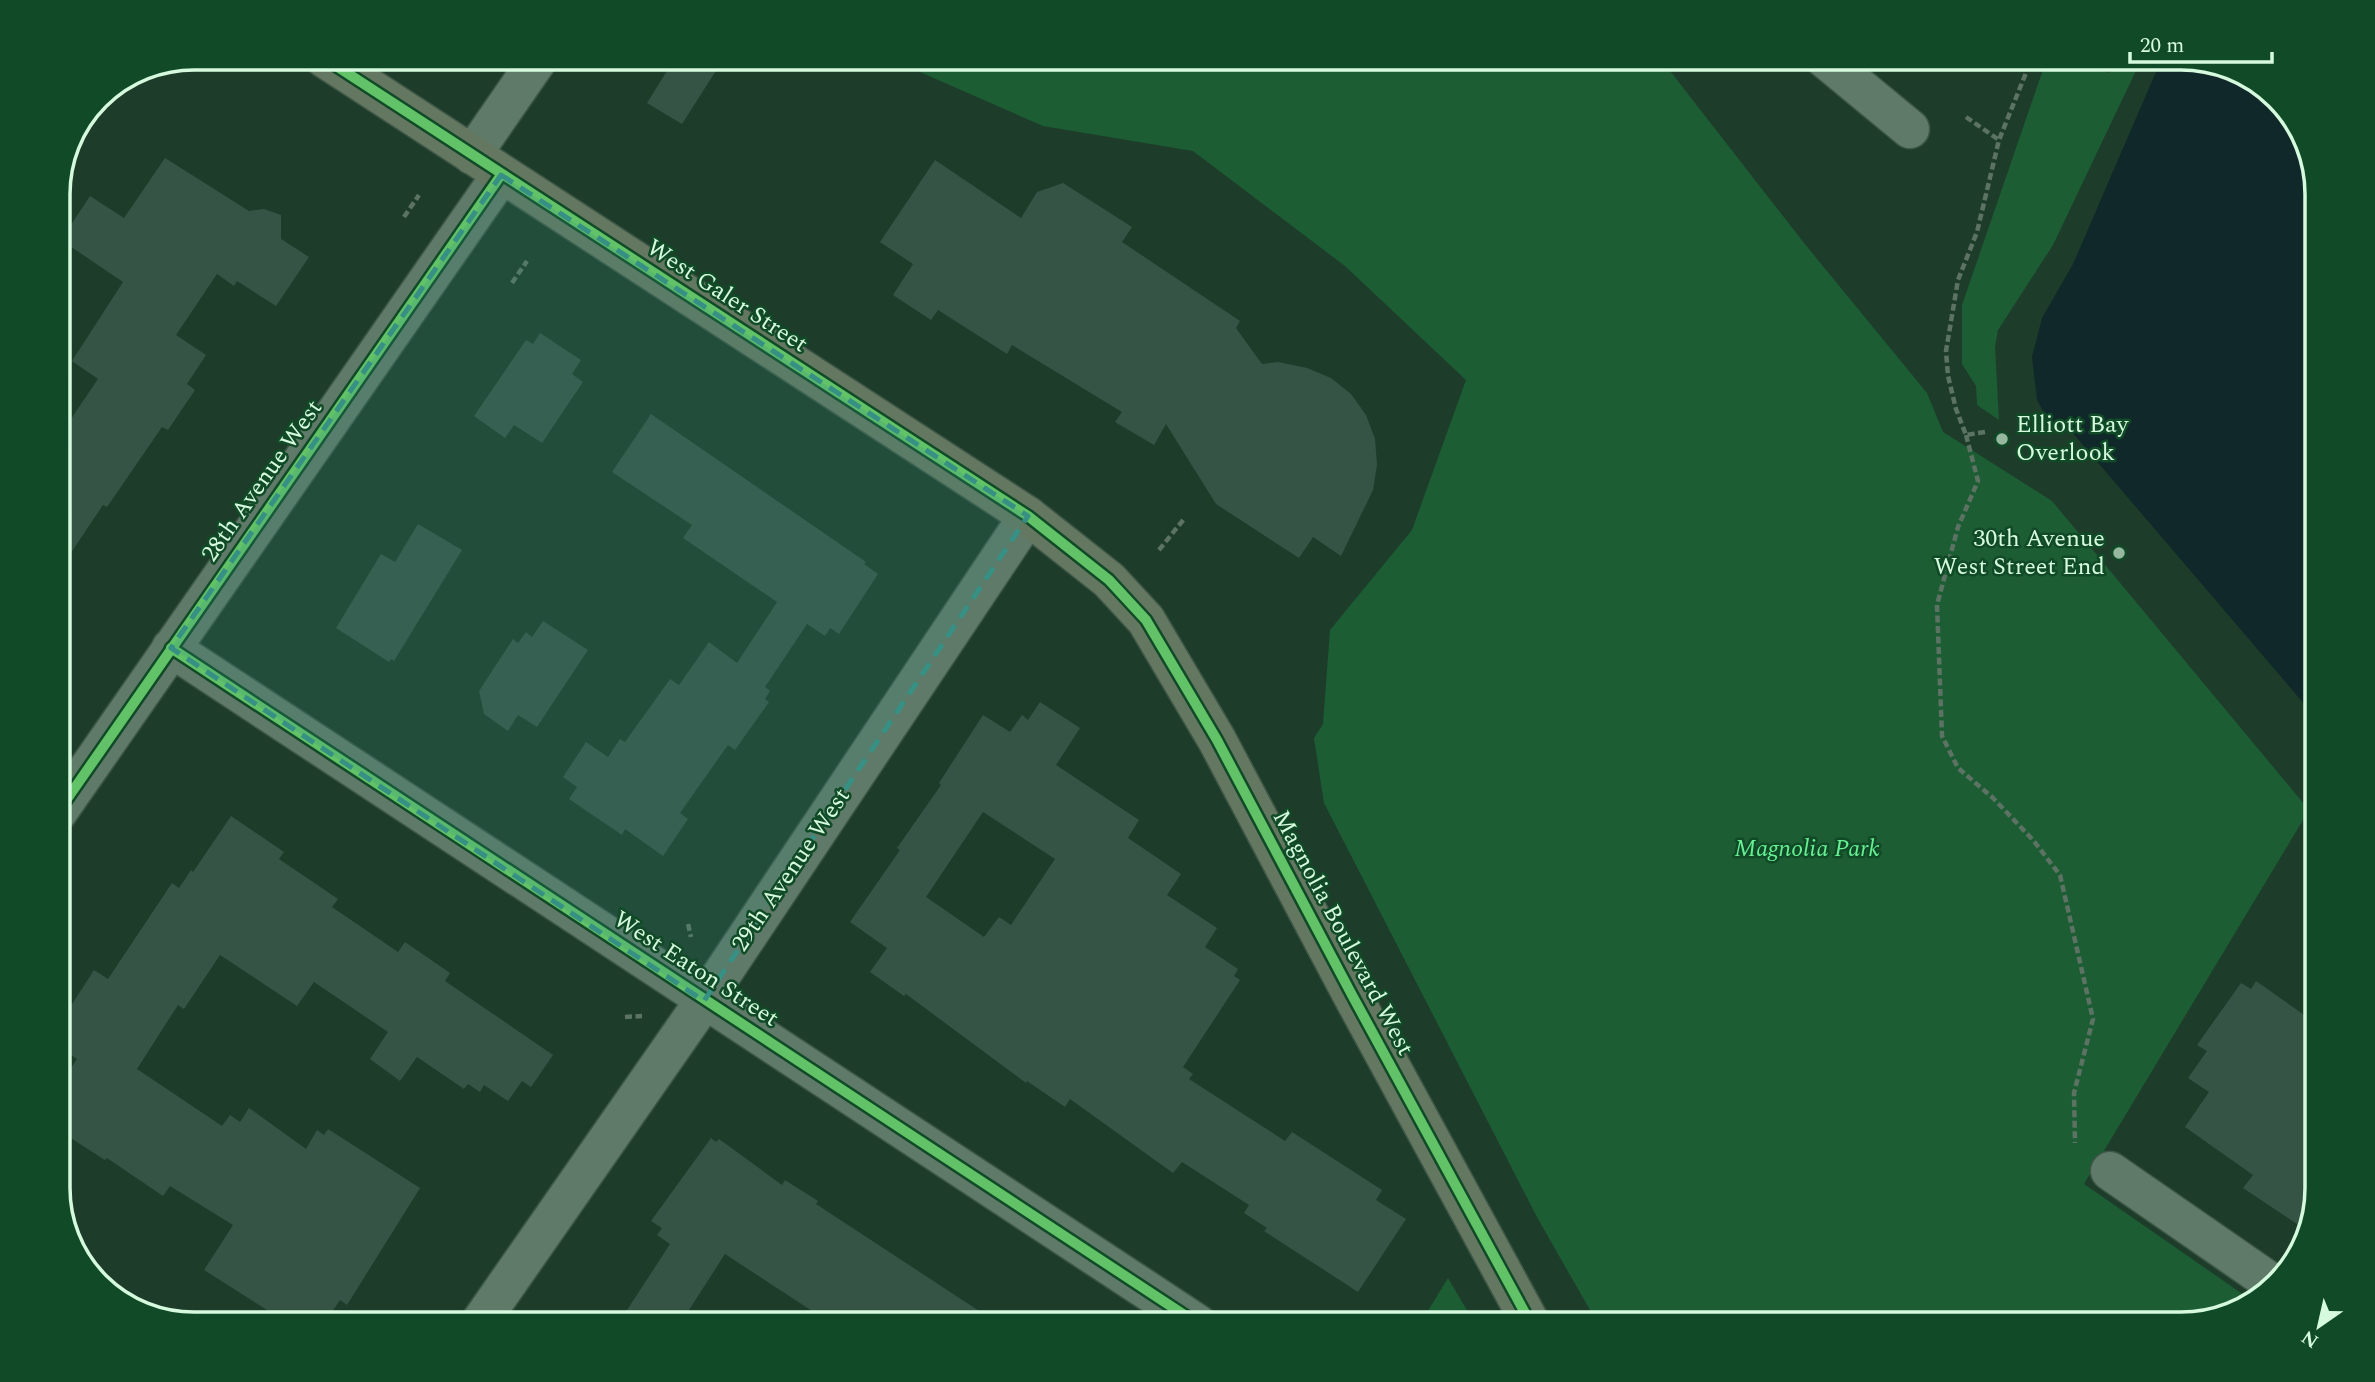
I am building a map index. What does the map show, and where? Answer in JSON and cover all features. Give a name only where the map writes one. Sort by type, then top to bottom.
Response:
[{"type":"main road","name":"West Galer Street","points":[[342,70],[1028,516],[1102,574]]},
{"type":"main road","name":"Magnolia Boulevard West","points":[[1102,574],[1146,620],[1213,733],[1524,1312]]},
{"type":"street","name":"28th Avenue West","points":[[70,795],[171,648],[487,164],[533,70]]},
{"type":"street","points":[[1839,70],[1910,129]]},
{"type":"street","name":"29th Avenue West","points":[[487,1312],[704,1001],[1028,516]]},
{"type":"street","name":"West Eaton Street","points":[[171,648],[1180,1312]]},
{"type":"street","points":[[2110,1171],[2266,1279]]},
{"type":"path","points":[[2027,70],[1999,140],[1977,232],[1958,280],[1946,351],[1948,376],[1956,409],[1978,481],[1958,527],[1937,605],[1942,736],[1958,768],[2033,840],[2060,875],[2093,1019],[2074,1093],[2075,1148],[2110,1171]]},
{"type":"path","points":[[1966,117],[1999,140]]},
{"type":"path","points":[[404,217],[419,195]]},
{"type":"path","points":[[512,283],[527,261]]},
{"type":"path","points":[[1966,435],[1985,432]]},
{"type":"path","points":[[1159,550],[1184,519]]},
{"type":"highlighted area","points":[[501,175],[1028,516],[704,1001],[171,648]]},
{"type":"green space","name":"Magnolia Park","points":[[919,70],[1669,70],[1804,243],[1927,393],[1943,432],[2052,501],[2305,805],[2305,817],[2084,1184],[2243,1295],[2213,1308],[2181,1312],[1591,1312],[1538,1219],[1324,803],[1314,738],[1323,724],[1330,630],[1412,530],[1466,380],[1345,266],[1193,151],[1043,126]]},
{"type":"green space","points":[[2043,70],[2101,70],[2109,73],[2111,70],[2136,70],[2053,245],[1998,330],[1995,347],[1999,420],[1977,405],[1976,386],[1962,364],[1962,305]]},
{"type":"green space","points":[[1448,1278],[1468,1312],[1427,1312]]},
{"type":"water","points":[[2157,70],[2197,71],[2228,79],[2269,106],[2288,132],[2301,162],[2305,186],[2305,705],[2071,431],[2049,422],[2037,400],[2032,357],[2042,318],[2073,264]]},
{"type":"building","points":[[668,70],[716,70],[682,124],[647,103]]},
{"type":"building","points":[[165,158],[249,211],[264,209],[281,215],[281,239],[309,257],[276,306],[237,281],[234,286],[217,274],[176,335],[206,355],[187,384],[195,390],[168,430],[162,427],[107,507],[103,505],[70,554],[70,420],[98,379],[72,361],[123,282],[70,246],[70,226],[90,196],[124,218]]},
{"type":"building","points":[[935,160],[1021,218],[1037,192],[1063,183],[1132,227],[1122,242],[1240,321],[1236,328],[1262,364],[1278,362],[1307,368],[1331,378],[1351,394],[1366,415],[1375,439],[1377,465],[1373,490],[1341,556],[1313,537],[1299,558],[1216,504],[1166,424],[1154,445],[1115,422],[1122,412],[1012,345],[1007,354],[938,310],[931,320],[893,295],[913,264],[880,242]]},
{"type":"building","points":[[540,333],[581,360],[572,374],[583,382],[542,443],[514,425],[505,438],[474,416],[526,340],[533,344]]},
{"type":"building","points":[[651,414],[866,562],[864,564],[878,574],[839,634],[830,628],[825,636],[807,624],[765,687],[770,691],[765,699],[769,702],[735,750],[728,745],[680,813],[688,819],[663,856],[625,829],[622,835],[569,799],[577,787],[563,777],[586,742],[608,757],[620,739],[625,742],[670,679],[679,685],[709,642],[737,663],[777,602],[683,538],[692,525],[612,472]]},
{"type":"building","points":[[418,524],[462,550],[394,661],[391,659],[389,662],[336,628],[381,554],[395,562]]},
{"type":"building","points":[[543,621],[588,650],[537,727],[518,715],[508,731],[484,714],[479,691],[513,639],[518,643],[526,632],[532,637]]},
{"type":"building","points":[[1040,702],[1080,728],[1056,765],[1139,820],[1128,838],[1181,874],[1167,895],[1217,928],[1205,947],[1238,969],[1234,976],[1240,980],[1183,1067],[1193,1074],[1189,1079],[1285,1141],[1292,1132],[1382,1190],[1376,1200],[1406,1219],[1358,1292],[1264,1231],[1267,1228],[1244,1213],[1249,1205],[1182,1162],[1173,1173],[1070,1099],[1065,1107],[1027,1081],[1026,1083],[906,994],[904,996],[870,972],[887,948],[850,922],[900,850],[897,848],[941,785],[939,783],[983,715],[1010,732],[1022,715],[1028,720]],"holes":[[[983,812],[1055,859],[1011,925],[999,917],[984,937],[926,897]]]},
{"type":"building","points":[[231,816],[284,852],[279,859],[338,899],[332,907],[398,952],[405,942],[450,973],[445,981],[553,1055],[531,1087],[522,1081],[508,1101],[484,1085],[480,1092],[468,1084],[464,1089],[417,1057],[400,1081],[370,1059],[388,1032],[314,982],[297,1006],[220,955],[184,1009],[178,1005],[137,1069],[222,1126],[230,1115],[240,1122],[249,1108],[306,1149],[317,1130],[324,1135],[328,1129],[420,1188],[347,1305],[340,1300],[332,1312],[270,1312],[204,1270],[233,1225],[170,1186],[163,1196],[107,1158],[105,1160],[70,1138],[70,1069],[77,1059],[70,1054],[70,1007],[94,970],[108,979],[172,883],[179,888],[191,870],[193,872]]},
{"type":"building","points":[[2256,981],[2305,1016],[2305,1188],[2299,1225],[2243,1188],[2253,1175],[2185,1127],[2209,1092],[2188,1078],[2207,1051],[2197,1045],[2241,983],[2251,989]]},
{"type":"building","points":[[711,1138],[716,1142],[719,1139],[782,1185],[785,1180],[818,1201],[816,1204],[981,1312],[814,1312],[725,1254],[688,1312],[626,1312],[670,1244],[657,1235],[662,1228],[651,1221]]},
{"type":"cycle path","points":[[342,70],[1028,516],[1109,580],[1146,620],[1217,740],[1524,1312]]},
{"type":"cycle path","points":[[70,795],[501,175]]},
{"type":"cycle path","points":[[171,648],[1180,1312]]},
{"type":"place","name":"Elliott Bay Overlook","points":[[2002,439]]},
{"type":"place","name":"30th Avenue West Street End","points":[[2119,553]]}]
